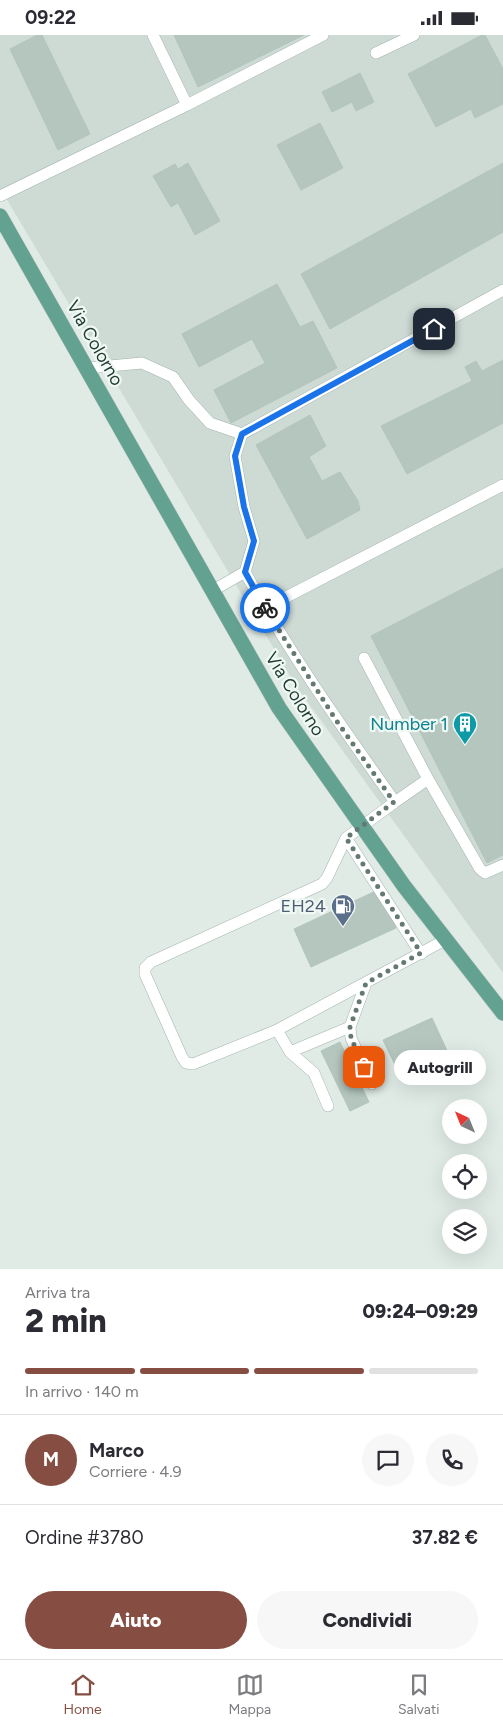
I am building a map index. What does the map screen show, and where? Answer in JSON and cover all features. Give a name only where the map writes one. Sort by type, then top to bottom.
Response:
[{"type":"main road","name":"Via Colorno","points":[[0,216],[88,367],[279,708],[445,940],[503,1013]]},
{"type":"lane","points":[[153,35],[187,105]]},
{"type":"lane","points":[[0,196],[187,105],[323,35]]},
{"type":"lane","points":[[376,53],[414,35]]},
{"type":"lane","points":[[212,591],[245,572],[254,541],[244,507],[235,456],[242,434],[503,290]]},
{"type":"lane","points":[[88,367],[142,363],[173,377],[189,401],[210,423],[242,434]]},
{"type":"lane","points":[[265,608],[503,485]]},
{"type":"lane","points":[[245,572],[265,608],[336,720],[394,802]]},
{"type":"lane","points":[[364,658],[428,779],[480,869],[485,873],[503,865]]},
{"type":"lane","points":[[428,779],[361,825],[346,838],[327,878],[322,883],[151,962],[145,968],[145,974],[186,1063],[193,1064],[277,1030],[445,940]]},
{"type":"lane","points":[[346,838],[421,953]]},
{"type":"lane","points":[[366,983],[350,1027],[351,1038],[372,1084]]},
{"type":"lane","points":[[290,1052],[350,1027]]},
{"type":"lane","points":[[277,1030],[290,1052],[314,1073],[328,1106]]},
{"type":"shaded area","points":[[0,35],[503,35],[503,973],[296,686],[0,188]]},
{"type":"building","points":[[37,35],[42,35],[90,134],[58,150],[10,49]]},
{"type":"building","points":[[174,35],[304,35],[198,87]]},
{"type":"building","points":[[485,35],[503,69],[503,104],[475,118],[471,109],[436,127],[408,74]]},
{"type":"building","points":[[360,73],[374,102],[356,111],[352,102],[332,112],[322,92]]},
{"type":"building","points":[[320,123],[343,168],[301,190],[277,145]]},
{"type":"building","points":[[188,163],[220,221],[195,235],[178,203],[171,207],[153,176],[175,164],[178,169]]},
{"type":"building","points":[[503,163],[503,232],[330,329],[301,274]]},
{"type":"building","points":[[277,284],[300,327],[313,321],[337,368],[231,423],[214,390],[265,363],[252,339],[199,367],[182,334]]},
{"type":"building","points":[[503,360],[503,423],[407,474],[381,426],[472,381],[465,367],[476,361],[482,371]]},
{"type":"building","points":[[310,415],[326,446],[309,457],[322,481],[340,472],[358,501],[360,510],[307,539],[256,445]]},
{"type":"building","name":"Number 1","points":[[503,568],[503,855],[487,863],[371,636]]},
{"type":"building","points":[[378,890],[396,928],[311,967],[294,929]]},
{"type":"building","points":[[432,1018],[449,1055],[401,1077],[383,1040]]},
{"type":"building","points":[[340,1042],[369,1102],[350,1111],[321,1051]]},
{"type":"way so far","points":[[265,608],[336,720],[394,802],[346,838],[421,953],[366,983],[350,1027],[351,1038],[364,1067]]},
{"type":"place","name":"Number 1","points":[[465,745]]},
{"type":"place","name":"EH24","points":[[343,927]]},
{"type":"place","name":"Autogrill","points":[[364,1067]]},
{"type":"route","points":[[265,608],[245,572],[254,541],[244,507],[235,456],[242,434],[434,329]]}]
